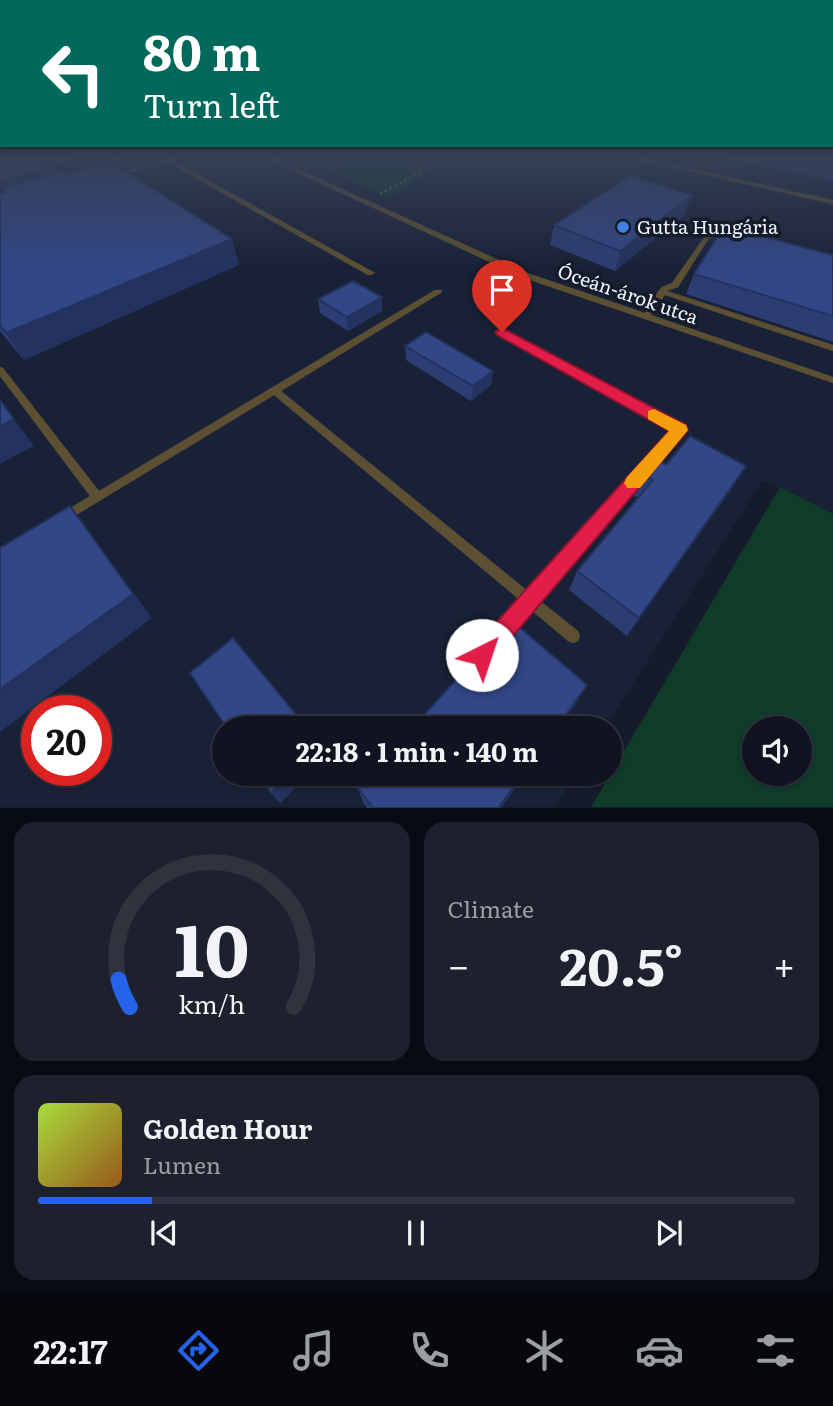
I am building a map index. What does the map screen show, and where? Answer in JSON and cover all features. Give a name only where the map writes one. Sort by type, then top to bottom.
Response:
[{"type":"lane","points":[[228,194],[371,273]]},
{"type":"lane","name":"Óceán-árok utca","points":[[342,194],[527,276],[833,380]]},
{"type":"lane","points":[[796,194],[833,202]]},
{"type":"lane","points":[[646,317],[663,292],[675,285],[707,237],[717,234],[736,237]]},
{"type":"lane","points":[[54,523],[438,292]]},
{"type":"lane","points":[[663,292],[833,348]]},
{"type":"lane","points":[[495,639],[680,430],[502,332]]},
{"type":"lane","points":[[0,370],[97,497]]},
{"type":"lane","points":[[274,390],[573,636]]},
{"type":"path","points":[[359,202],[382,194]]},
{"type":"shaded area","points":[[0,194],[381,194],[388,197],[393,194],[833,194],[833,514],[762,481],[613,716],[212,716],[212,786],[569,786],[555,807],[0,807]]},
{"type":"green space","points":[[378,194],[395,194],[388,198]]},
{"type":"green space","points":[[780,487],[833,514],[833,807],[591,807],[603,786],[622,786],[622,755]]},
{"type":"building","points":[[0,194],[160,194],[232,239],[6,333],[0,325]]},
{"type":"building","points":[[603,194],[692,195],[620,251],[554,225]]},
{"type":"building","points":[[724,226],[833,255],[833,316],[694,274]]},
{"type":"building","points":[[353,281],[382,297],[347,317],[318,299]]},
{"type":"building","points":[[426,332],[493,371],[473,386],[405,346]]},
{"type":"building","points":[[0,400],[14,419],[0,426]]},
{"type":"building","points":[[690,436],[746,466],[639,618],[577,571],[653,480],[643,474],[657,459],[666,465]]},
{"type":"building","points":[[70,506],[133,594],[0,689],[0,548]]},
{"type":"building","points":[[511,620],[587,685],[565,716],[423,716]]},
{"type":"building","points":[[233,638],[297,716],[219,716],[190,673]]},
{"type":"building","points":[[266,786],[278,786],[271,793]]},
{"type":"building","points":[[514,786],[498,808],[373,808],[358,788]]},
{"type":"slow traffic","points":[[633,483],[680,430],[654,415]]},
{"type":"place","name":"Gutta Hungária","points":[[623,227]]},
{"type":"route","points":[[482,655],[680,430],[502,332]]}]
